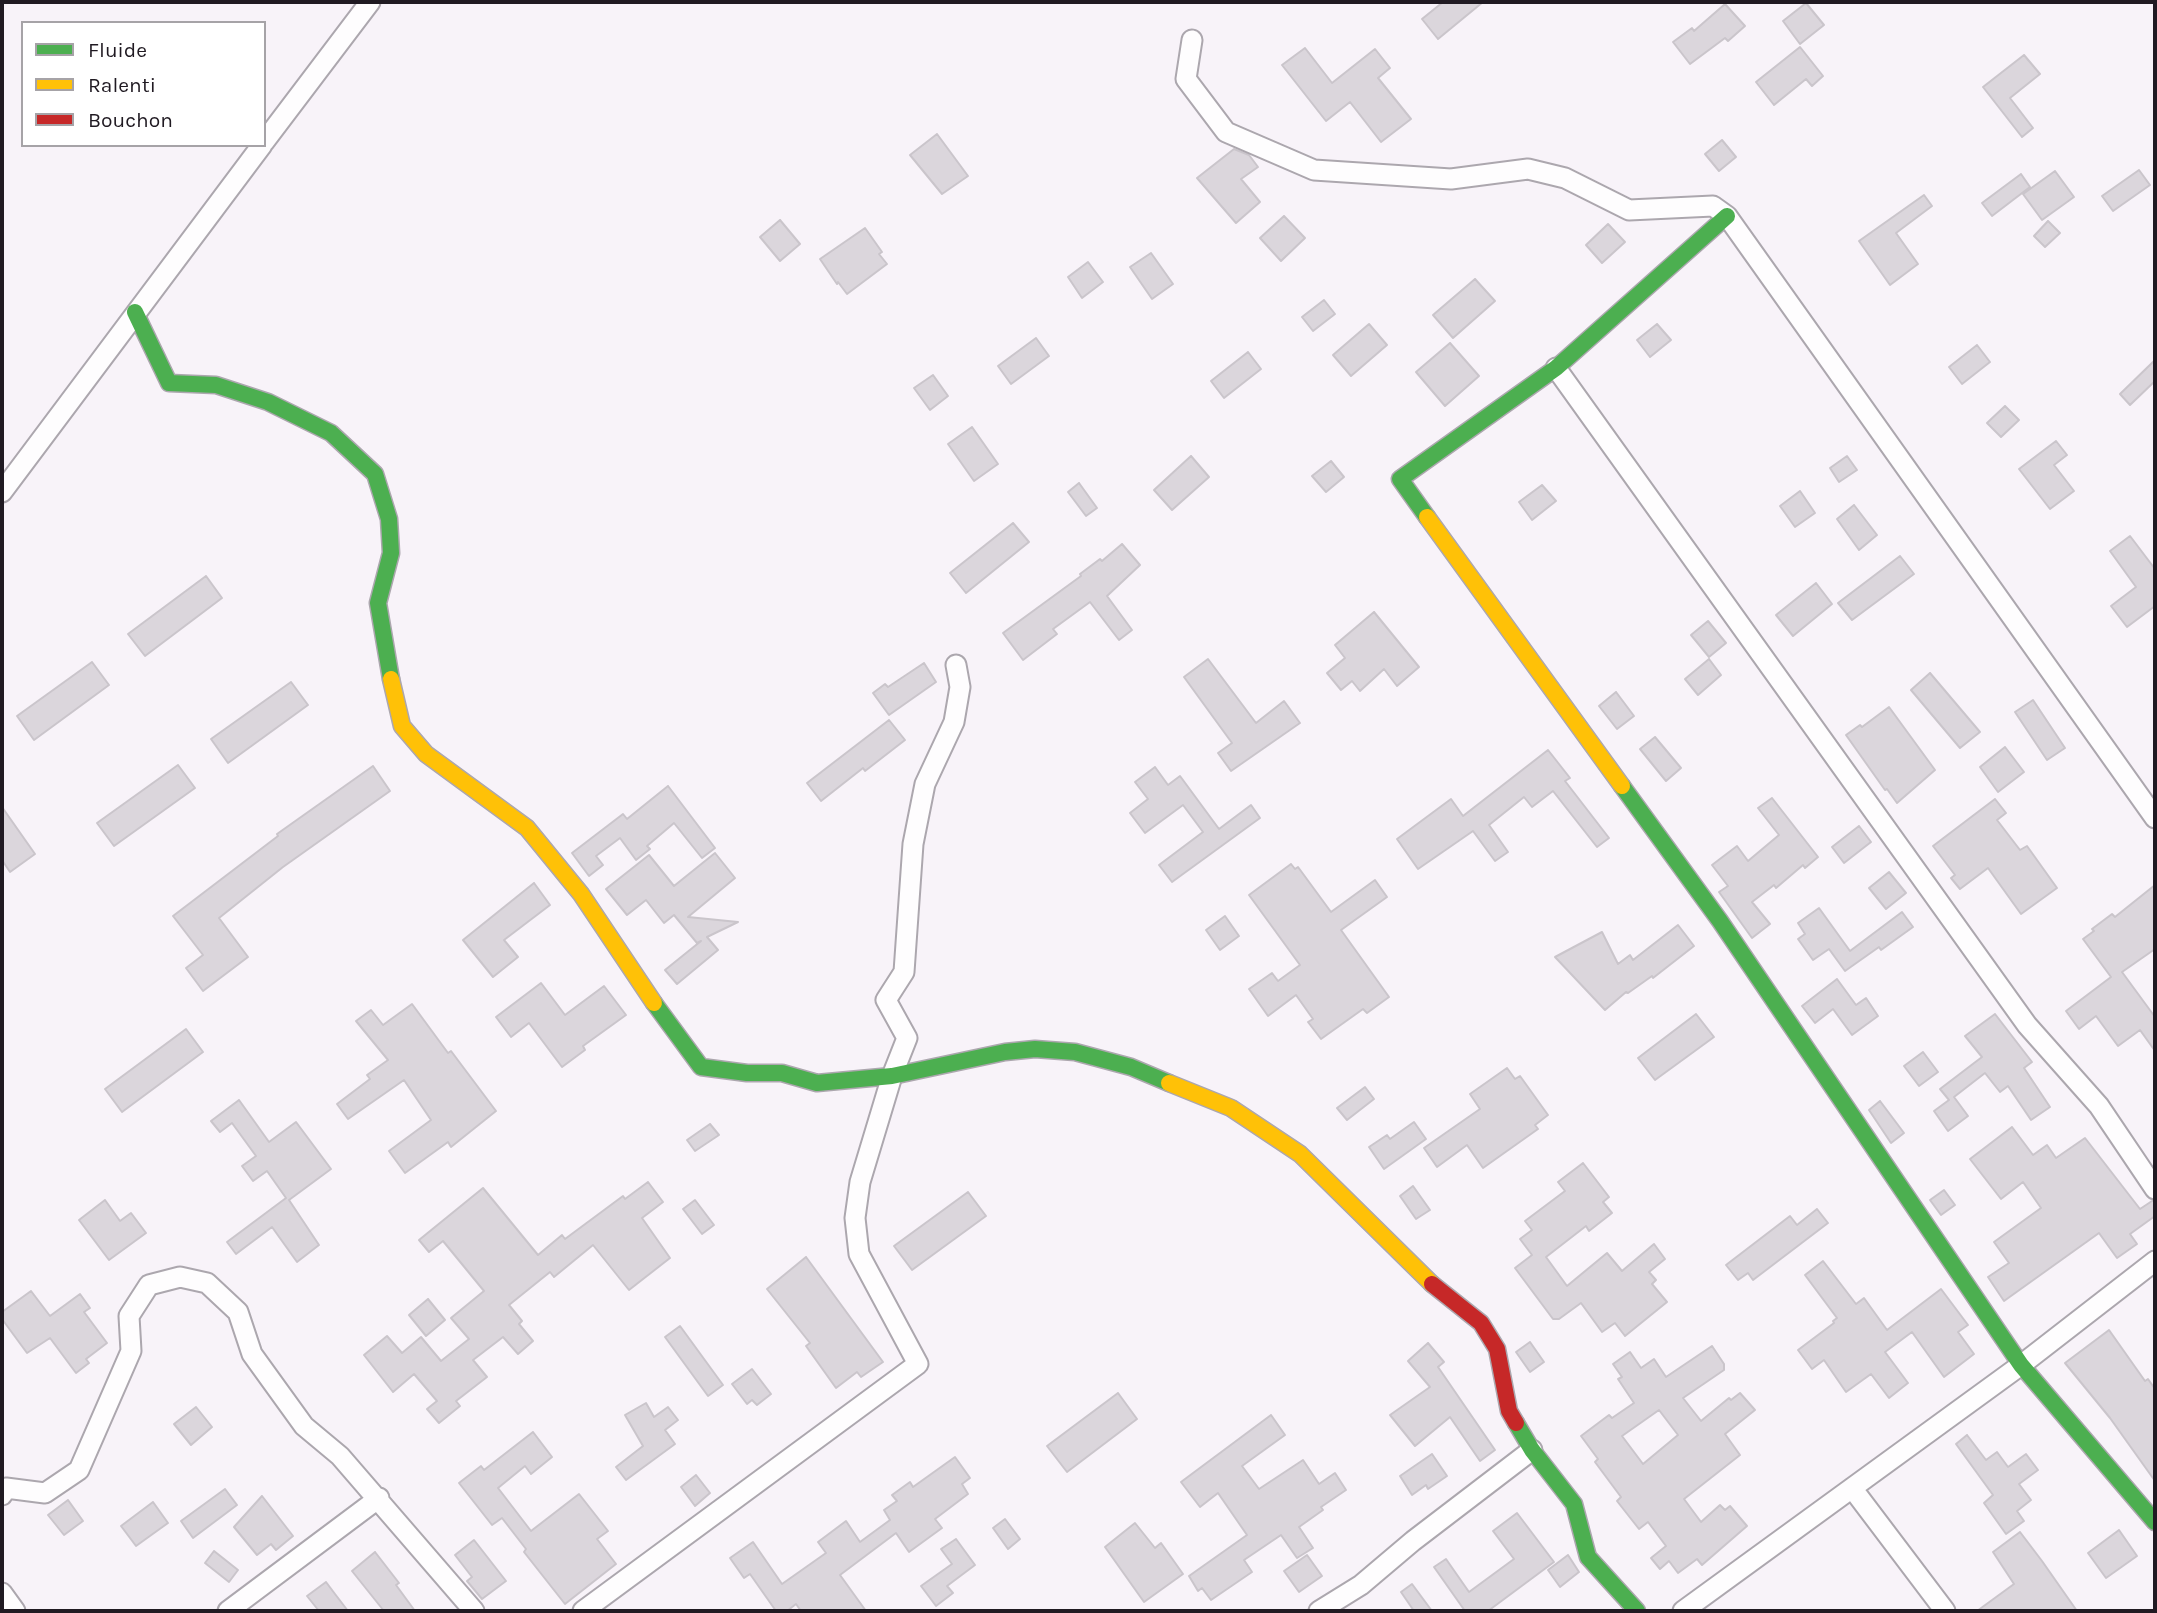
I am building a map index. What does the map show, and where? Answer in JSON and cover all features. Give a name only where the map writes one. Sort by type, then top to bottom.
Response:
[{"type":"street","points":[[266,140],[370,2]]},
{"type":"street","points":[[1192,40],[1186,79],[1226,132],[1314,170],[1451,180],[1528,169],[1565,178],[1629,210],[1713,206],[1727,216],[2155,818]]},
{"type":"street","points":[[2,492],[261,147]]},
{"type":"street","points":[[1727,216],[1556,368],[1400,479],[1720,921],[2021,1365],[2154,1517]]},
{"type":"street","points":[[135,312],[169,383],[216,385],[268,402],[331,433],[375,474],[389,519],[391,553],[378,603],[386,661],[402,726],[426,754],[527,828],[581,894],[636,979],[701,1067],[747,1073],[782,1073],[817,1083],[892,1076],[1005,1052],[1035,1049],[1075,1052],[1131,1067],[1231,1108],[1300,1154],[1440,1292],[1481,1323],[1497,1349],[1509,1411],[1532,1450],[1574,1504],[1588,1557],[1637,1611]]},
{"type":"street","points":[[1556,368],[2027,1025],[2099,1106],[2155,1189]]},
{"type":"street","points":[[583,1611],[918,1364],[859,1254],[855,1218],[860,1182],[892,1076],[907,1038],[886,1000],[904,972],[913,844],[925,784],[954,722],[960,687],[956,665]]},
{"type":"street","points":[[1682,1611],[2021,1365],[2155,1261]]},
{"type":"street","points":[[2,1495],[6,1488],[45,1493],[79,1470],[131,1351],[129,1316],[149,1286],[180,1277],[207,1283],[238,1312],[252,1354],[304,1426],[340,1456],[379,1498],[474,1611]]},
{"type":"street","points":[[1319,1611],[1361,1585],[1413,1541],[1532,1450]]},
{"type":"street","points":[[1852,1488],[1945,1611]]},
{"type":"street","points":[[228,1611],[379,1498]]},
{"type":"street","points":[[2,1593],[15,1611]]},
{"type":"building","points":[[1443,2],[1483,2],[1438,39],[1422,19]]},
{"type":"building","points":[[1806,3],[1824,25],[1800,44],[1783,21]]},
{"type":"building","points":[[1725,4],[1745,26],[1728,41],[1725,38],[1690,64],[1673,42],[1692,28],[1694,31]]},
{"type":"building","points":[[1800,47],[1823,76],[1812,86],[1806,79],[1774,105],[1756,82]]},
{"type":"building","points":[[1305,48],[1332,83],[1375,49],[1390,68],[1378,78],[1411,119],[1381,142],[1350,102],[1326,121],[1282,65]]},
{"type":"building","points":[[2024,55],[2040,74],[2010,98],[2033,128],[2022,137],[1983,87]]},
{"type":"building","points":[[937,134],[968,176],[942,194],[910,155]]},
{"type":"building","points":[[1722,140],[1736,157],[1719,171],[1705,154]]},
{"type":"building","points":[[1234,149],[1249,155],[1258,167],[1241,179],[1260,202],[1236,223],[1197,178]]},
{"type":"building","points":[[2139,170],[2150,185],[2113,211],[2102,196]]},
{"type":"building","points":[[2055,171],[2074,197],[2042,220],[2023,194]]},
{"type":"building","points":[[2021,174],[2030,187],[1992,216],[1982,203]]},
{"type":"building","points":[[1924,195],[1932,206],[1896,233],[1918,264],[1890,285],[1859,241]]},
{"type":"building","points":[[1284,216],[1305,238],[1281,261],[1260,238]]},
{"type":"building","points":[[780,220],[800,244],[780,261],[760,237]]},
{"type":"building","points":[[2048,221],[2060,233],[2045,247],[2034,236]]},
{"type":"building","points":[[1608,224],[1625,242],[1602,263],[1586,245]]},
{"type":"building","points":[[865,228],[887,264],[847,294],[820,259]]},
{"type":"building","points":[[1151,253],[1173,284],[1152,299],[1130,267]]},
{"type":"building","points":[[1088,262],[1103,282],[1082,298],[1068,277]]},
{"type":"building","points":[[1475,279],[1495,301],[1453,338],[1433,315]]},
{"type":"building","points":[[1324,300],[1335,314],[1313,331],[1302,317]]},
{"type":"building","points":[[1369,324],[1387,345],[1351,376],[1333,355]]},
{"type":"building","points":[[1657,324],[1671,340],[1650,357],[1637,340]]},
{"type":"building","points":[[1036,338],[1049,356],[1011,384],[998,366]]},
{"type":"building","points":[[1450,343],[1479,376],[1445,406],[1416,372]]},
{"type":"building","points":[[1977,345],[1990,362],[1962,384],[1949,367]]},
{"type":"building","points":[[1248,352],[1261,369],[1224,398],[1211,381]]},
{"type":"building","points":[[2155,360],[2155,381],[2130,405],[2120,394]]},
{"type":"building","points":[[933,375],[948,396],[930,410],[914,388]]},
{"type":"building","points":[[2005,406],[2019,420],[2001,437],[1987,423]]},
{"type":"building","points":[[972,427],[998,464],[974,481],[948,444]]},
{"type":"building","points":[[2056,441],[2067,455],[2054,465],[2074,491],[2050,509],[2019,469]]},
{"type":"building","points":[[1191,456],[1209,477],[1172,510],[1154,490]]},
{"type":"building","points":[[1847,456],[1857,470],[1839,482],[1830,468]]},
{"type":"building","points":[[1331,461],[1344,477],[1326,492],[1312,476]]},
{"type":"building","points":[[1079,483],[1097,508],[1086,516],[1068,492]]},
{"type":"building","points":[[1542,485],[1556,501],[1532,520],[1519,502]]},
{"type":"building","points":[[1800,491],[1815,513],[1795,527],[1780,506]]},
{"type":"building","points":[[1854,505],[1877,535],[1859,550],[1837,519]]},
{"type":"building","points":[[1013,523],[1029,542],[966,593],[950,573]]},
{"type":"building","points":[[2130,536],[2155,569],[2155,606],[2127,627],[2111,606],[2136,587],[2110,551]]},
{"type":"building","points":[[1122,544],[1140,565],[1107,596],[1132,630],[1119,640],[1090,602],[1053,629],[1057,634],[1023,660],[1003,633]]},
{"type":"building","points":[[1900,556],[1914,574],[1852,620],[1838,603]]},
{"type":"building","points":[[206,576],[222,598],[145,656],[128,634]]},
{"type":"building","points":[[1816,583],[1832,604],[1793,636],[1776,615]]},
{"type":"building","points":[[1374,612],[1419,667],[1397,686],[1384,669],[1360,691],[1352,681],[1341,690],[1327,673],[1345,658],[1335,645]]},
{"type":"building","points":[[1708,621],[1726,643],[1709,657],[1691,635]]},
{"type":"building","points":[[1208,659],[1256,723],[1284,701],[1300,723],[1231,771],[1218,753],[1232,743],[1184,677]]},
{"type":"building","points":[[1709,659],[1721,675],[1698,695],[1685,679]]},
{"type":"building","points":[[92,662],[109,685],[34,740],[17,716]]},
{"type":"building","points":[[924,663],[936,682],[889,715],[873,693],[885,684],[888,687]]},
{"type":"building","points":[[1930,673],[1980,732],[1960,748],[1911,690]]},
{"type":"building","points":[[291,682],[308,705],[228,763],[211,739]]},
{"type":"building","points":[[1616,692],[1634,716],[1617,729],[1599,706]]},
{"type":"building","points":[[2033,700],[2065,748],[2047,760],[2015,712]]},
{"type":"building","points":[[1889,707],[1935,770],[1897,803],[1846,735]]},
{"type":"building","points":[[889,720],[905,740],[821,801],[807,783]]},
{"type":"building","points":[[1655,737],[1681,768],[1666,781],[1640,749]]},
{"type":"building","points":[[2005,747],[2024,772],[1998,792],[1980,767]]},
{"type":"building","points":[[1548,750],[1570,778],[1565,781],[1609,838],[1597,847],[1553,791],[1532,807],[1524,797],[1489,825],[1508,852],[1495,861],[1473,831],[1418,869],[1397,839],[1451,799],[1463,816]]},
{"type":"building","points":[[178,765],[195,788],[114,846],[97,823]]},
{"type":"building","points":[[373,766],[390,791],[283,867],[219,918],[248,957],[203,991],[186,968],[203,955],[173,916],[278,836],[277,834]]},
{"type":"building","points":[[1155,767],[1168,785],[1180,776],[1219,829],[1251,805],[1260,818],[1172,882],[1159,865],[1203,832],[1183,805],[1145,833],[1130,813],[1148,799],[1135,782]]},
{"type":"building","points":[[668,786],[715,848],[702,858],[674,823],[647,846],[650,849],[636,860],[620,838],[596,856],[603,865],[589,876],[572,853],[623,814],[627,819]]},
{"type":"building","points":[[1772,798],[1818,857],[1752,902],[1770,924],[1752,938],[1719,892],[1728,886],[1712,865],[1737,846],[1748,861],[1779,835],[1758,808]]},
{"type":"building","points":[[1995,799],[2006,813],[1997,820],[2020,850],[2027,846],[2057,888],[2021,914],[1988,868],[1960,889],[1951,878],[1955,875],[1933,846]]},
{"type":"building","points":[[2,807],[35,854],[10,872],[2,860]]},
{"type":"building","points":[[1859,826],[1871,842],[1844,863],[1832,847]]},
{"type":"building","points":[[715,853],[735,878],[688,917],[738,922],[707,937],[718,950],[677,984],[665,970],[701,941],[697,943],[674,915],[664,923],[646,900],[627,915],[606,889],[649,855],[674,886]]},
{"type":"building","points":[[1291,864],[1295,869],[1298,867],[1331,912],[1375,880],[1387,897],[1341,930],[1389,997],[1367,1013],[1363,1009],[1321,1039],[1308,1022],[1313,1019],[1296,995],[1268,1016],[1249,989],[1272,973],[1278,981],[1300,965],[1249,895]]},
{"type":"building","points":[[1889,872],[1906,893],[1886,909],[1869,888]]},
{"type":"building","points":[[534,883],[550,905],[504,940],[518,957],[493,977],[463,940]]},
{"type":"building","points":[[2155,885],[2155,949],[2122,972],[2155,1017],[2155,1051],[2140,1030],[2118,1046],[2096,1016],[2079,1029],[2066,1011],[2111,977],[2083,939],[2112,914],[2115,917]]},
{"type":"building","points":[[1819,908],[1850,951],[1902,912],[1913,927],[1845,971],[1829,949],[1813,960],[1798,939],[1805,934],[1798,923]]},
{"type":"building","points":[[1225,916],[1239,936],[1220,950],[1206,930]]},
{"type":"building","points":[[1678,925],[1694,946],[1653,978],[1652,976],[1626,992],[1605,1010],[1555,957],[1602,932],[1618,964],[1630,955],[1633,960]]},
{"type":"building","points":[[1837,979],[1856,1005],[1866,998],[1878,1016],[1852,1035],[1833,1009],[1815,1023],[1802,1006]]},
{"type":"building","points":[[541,983],[565,1015],[604,986],[626,1015],[583,1046],[585,1050],[562,1067],[529,1023],[511,1037],[496,1017]]},
{"type":"building","points":[[412,1004],[496,1111],[451,1147],[448,1142],[405,1173],[389,1151],[431,1120],[404,1080],[348,1119],[337,1104],[370,1079],[367,1075],[388,1060],[356,1021],[371,1010],[383,1025]]},
{"type":"building","points":[[1696,1014],[1714,1037],[1655,1080],[1638,1058]]},
{"type":"building","points":[[1995,1014],[2032,1062],[2024,1068],[2050,1107],[2031,1120],[2008,1086],[2000,1092],[1985,1073],[1954,1097],[1968,1116],[1948,1131],[1934,1111],[1949,1100],[1940,1089],[1982,1057],[1965,1036]]},
{"type":"building","points":[[186,1029],[203,1052],[122,1112],[105,1089]]},
{"type":"building","points":[[1923,1052],[1938,1072],[1919,1086],[1904,1066]]},
{"type":"building","points":[[1507,1068],[1515,1079],[1520,1076],[1548,1115],[1535,1125],[1538,1129],[1483,1168],[1467,1145],[1437,1167],[1424,1148],[1480,1109],[1470,1094]]},
{"type":"building","points":[[1365,1087],[1374,1099],[1347,1120],[1337,1108]]},
{"type":"building","points":[[239,1100],[269,1142],[296,1122],[331,1169],[289,1200],[319,1245],[297,1262],[272,1227],[236,1254],[227,1242],[286,1198],[267,1171],[253,1181],[242,1166],[256,1156],[232,1123],[220,1132],[211,1121]]},
{"type":"building","points":[[1880,1101],[1904,1133],[1891,1143],[1869,1110]]},
{"type":"building","points":[[1414,1122],[1426,1139],[1384,1169],[1369,1147],[1387,1135],[1390,1139]]},
{"type":"building","points":[[710,1124],[719,1135],[695,1151],[687,1140]]},
{"type":"building","points":[[2012,1127],[2033,1155],[2047,1145],[2056,1158],[2085,1138],[2140,1209],[2155,1201],[2155,1216],[2130,1234],[2137,1244],[2117,1258],[2099,1233],[2004,1301],[1988,1277],[2009,1263],[1994,1242],[2041,1208],[2023,1182],[2001,1199],[1970,1159]]},
{"type":"building","points":[[1583,1163],[1609,1197],[1603,1202],[1612,1213],[1589,1231],[1586,1226],[1546,1257],[1567,1286],[1607,1253],[1622,1271],[1654,1244],[1665,1259],[1649,1272],[1656,1280],[1652,1284],[1667,1302],[1625,1336],[1615,1323],[1602,1332],[1581,1303],[1559,1319],[1553,1319],[1515,1268],[1532,1255],[1520,1239],[1532,1230],[1525,1221],[1565,1191],[1558,1182]]},
{"type":"building","points":[[648,1182],[663,1202],[642,1218],[670,1258],[629,1290],[593,1245],[554,1277],[550,1272],[509,1305],[522,1321],[519,1324],[533,1341],[518,1354],[503,1337],[473,1360],[487,1377],[456,1401],[460,1406],[439,1423],[427,1409],[437,1401],[414,1374],[393,1392],[364,1355],[387,1336],[402,1353],[421,1337],[441,1361],[469,1339],[451,1318],[484,1291],[443,1241],[429,1252],[419,1240],[483,1188],[538,1255],[562,1235],[565,1239],[623,1196],[625,1199]]},
{"type":"building","points":[[1413,1186],[1430,1210],[1416,1219],[1400,1196]]},
{"type":"building","points":[[1944,1190],[1955,1205],[1941,1215],[1930,1200]]},
{"type":"building","points":[[968,1192],[986,1216],[912,1270],[894,1246]]},
{"type":"building","points":[[105,1200],[120,1221],[131,1213],[146,1233],[109,1260],[79,1220]]},
{"type":"building","points":[[695,1200],[714,1225],[702,1234],[683,1209]]},
{"type":"building","points":[[1817,1209],[1828,1223],[1753,1280],[1748,1273],[1738,1280],[1726,1265],[1790,1216],[1797,1225]]},
{"type":"building","points":[[806,1257],[883,1362],[861,1377],[857,1372],[836,1388],[806,1346],[810,1343],[767,1289]]},
{"type":"building","points":[[1823,1261],[1856,1304],[1864,1298],[1887,1330],[1941,1289],[1968,1325],[1958,1332],[1974,1354],[1944,1377],[1912,1332],[1885,1352],[1908,1383],[1889,1398],[1871,1374],[1846,1392],[1824,1360],[1812,1369],[1798,1350],[1837,1318],[1805,1275]]},
{"type":"building","points":[[31,1291],[50,1316],[80,1294],[90,1308],[84,1312],[107,1343],[86,1359],[89,1363],[76,1373],[50,1338],[27,1353],[2,1319],[2,1312]]},
{"type":"building","points":[[428,1299],[445,1320],[426,1336],[409,1315]]},
{"type":"building","points":[[680,1326],[723,1385],[708,1396],[665,1337]]},
{"type":"building","points":[[2109,1330],[2145,1381],[2148,1379],[2155,1389],[2155,1481],[2110,1418],[2065,1363]]},
{"type":"building","points":[[1530,1342],[1544,1362],[1530,1372],[1516,1352]]},
{"type":"building","points":[[1428,1343],[1444,1362],[1438,1367],[1495,1450],[1480,1461],[1450,1417],[1415,1446],[1390,1415],[1430,1387],[1408,1361]]},
{"type":"building","points":[[1712,1346],[1724,1364],[1724,1370],[1683,1398],[1701,1421],[1729,1398],[1731,1400],[1740,1393],[1755,1410],[1725,1434],[1740,1455],[1684,1499],[1701,1522],[1720,1505],[1725,1510],[1730,1506],[1747,1526],[1702,1565],[1697,1559],[1678,1573],[1669,1561],[1660,1569],[1651,1558],[1666,1546],[1648,1522],[1639,1529],[1617,1501],[1621,1497],[1595,1462],[1598,1459],[1581,1436],[1609,1415],[1612,1418],[1634,1403],[1618,1379],[1622,1377],[1613,1364],[1630,1352],[1641,1368],[1654,1359],[1666,1377]],"holes":[[[1659,1410],[1678,1435],[1643,1464],[1622,1436]]]},
{"type":"building","points":[[752,1369],[771,1394],[757,1405],[752,1400],[747,1404],[732,1384]]},
{"type":"building","points":[[1118,1393],[1137,1419],[1067,1472],[1047,1446]]},
{"type":"building","points":[[646,1403],[654,1417],[668,1407],[678,1420],[665,1430],[675,1444],[626,1480],[616,1467],[643,1446],[625,1415]]},
{"type":"building","points":[[196,1407],[212,1427],[191,1445],[174,1424]]},
{"type":"building","points":[[1271,1415],[1285,1435],[1242,1466],[1259,1489],[1303,1460],[1319,1484],[1335,1473],[1346,1490],[1321,1507],[1323,1510],[1299,1527],[1313,1548],[1297,1558],[1281,1535],[1244,1560],[1252,1572],[1211,1600],[1202,1588],[1198,1591],[1189,1576],[1247,1535],[1218,1493],[1200,1507],[1181,1482]]},
{"type":"building","points":[[533,1432],[552,1457],[531,1474],[525,1466],[498,1488],[531,1531],[579,1494],[608,1531],[597,1539],[616,1564],[565,1604],[524,1552],[526,1549],[502,1518],[492,1525],[459,1483],[481,1466],[484,1470]]},
{"type":"building","points":[[1967,1435],[1986,1460],[1997,1452],[2008,1467],[2026,1454],[2038,1470],[2019,1484],[2031,1500],[2017,1511],[2024,1521],[2006,1534],[1984,1503],[1993,1495],[1956,1444]]},
{"type":"building","points":[[1432,1454],[1447,1476],[1428,1489],[1426,1485],[1412,1495],[1400,1476]]},
{"type":"building","points":[[955,1457],[970,1478],[962,1484],[968,1494],[935,1519],[942,1528],[909,1552],[896,1533],[840,1575],[866,1611],[801,1611],[796,1604],[787,1611],[776,1611],[750,1574],[744,1578],[730,1558],[753,1542],[782,1584],[826,1553],[818,1542],[846,1521],[860,1542],[890,1520],[884,1510],[897,1501],[892,1495],[910,1482],[913,1487]]},
{"type":"building","points":[[696,1475],[710,1493],[695,1506],[681,1487]]},
{"type":"building","points":[[225,1489],[237,1505],[193,1538],[181,1521]]},
{"type":"building","points":[[262,1496],[293,1536],[276,1550],[271,1544],[257,1555],[234,1527]]},
{"type":"building","points":[[68,1500],[83,1521],[64,1535],[48,1515]]},
{"type":"building","points":[[153,1502],[168,1523],[136,1546],[121,1526]]},
{"type":"building","points":[[1517,1513],[1554,1562],[1488,1611],[1465,1611],[1434,1567],[1446,1559],[1469,1592],[1514,1559],[1493,1531]]},
{"type":"building","points":[[1005,1519],[1020,1539],[1008,1549],[993,1528]]},
{"type":"building","points":[[1135,1523],[1155,1548],[1161,1543],[1183,1574],[1144,1602],[1105,1547]]},
{"type":"building","points":[[2119,1530],[2137,1556],[2106,1578],[2088,1553]]},
{"type":"building","points":[[2020,1532],[2077,1611],[1977,1611],[2014,1584],[1993,1552]]},
{"type":"building","points":[[956,1539],[975,1565],[947,1586],[953,1593],[936,1606],[921,1586],[952,1564],[941,1549]]},
{"type":"building","points":[[474,1540],[506,1581],[482,1599],[467,1581],[472,1577],[455,1555]]},
{"type":"building","points":[[214,1551],[238,1570],[229,1582],[205,1563]]},
{"type":"building","points":[[375,1552],[399,1583],[396,1585],[415,1611],[384,1611],[352,1571]]},
{"type":"building","points":[[1307,1555],[1322,1576],[1299,1592],[1284,1571]]},
{"type":"building","points":[[1568,1555],[1579,1572],[1560,1587],[1548,1570]]},
{"type":"building","points":[[326,1582],[348,1611],[319,1611],[307,1596]]},
{"type":"building","points":[[1412,1584],[1432,1611],[1414,1611],[1401,1592]]},
{"type":"traffic: fast","points":[[1427,517],[1400,479],[1556,368],[1727,216]]},
{"type":"traffic: fast","points":[[135,312],[169,383],[216,385],[268,402],[331,433],[375,474],[389,519],[391,553],[378,603],[391,679]]},
{"type":"traffic: fast","points":[[1622,786],[1720,921],[2021,1365],[2155,1522]]},
{"type":"traffic: fast","points":[[654,1003],[701,1067],[747,1073],[782,1073],[817,1083],[892,1076],[1005,1052],[1035,1049],[1075,1052],[1131,1067],[1169,1083]]},
{"type":"traffic: fast","points":[[1516,1423],[1532,1450],[1574,1504],[1588,1557],[1637,1611]]},
{"type":"traffic: slow","points":[[1427,517],[1622,786]]},
{"type":"traffic: slow","points":[[391,679],[402,726],[426,754],[527,828],[581,894],[654,1003]]},
{"type":"traffic: slow","points":[[1169,1083],[1231,1108],[1300,1154],[1432,1284]]},
{"type":"traffic: jam","points":[[1432,1284],[1481,1323],[1497,1349],[1509,1411],[1516,1423]]}]
